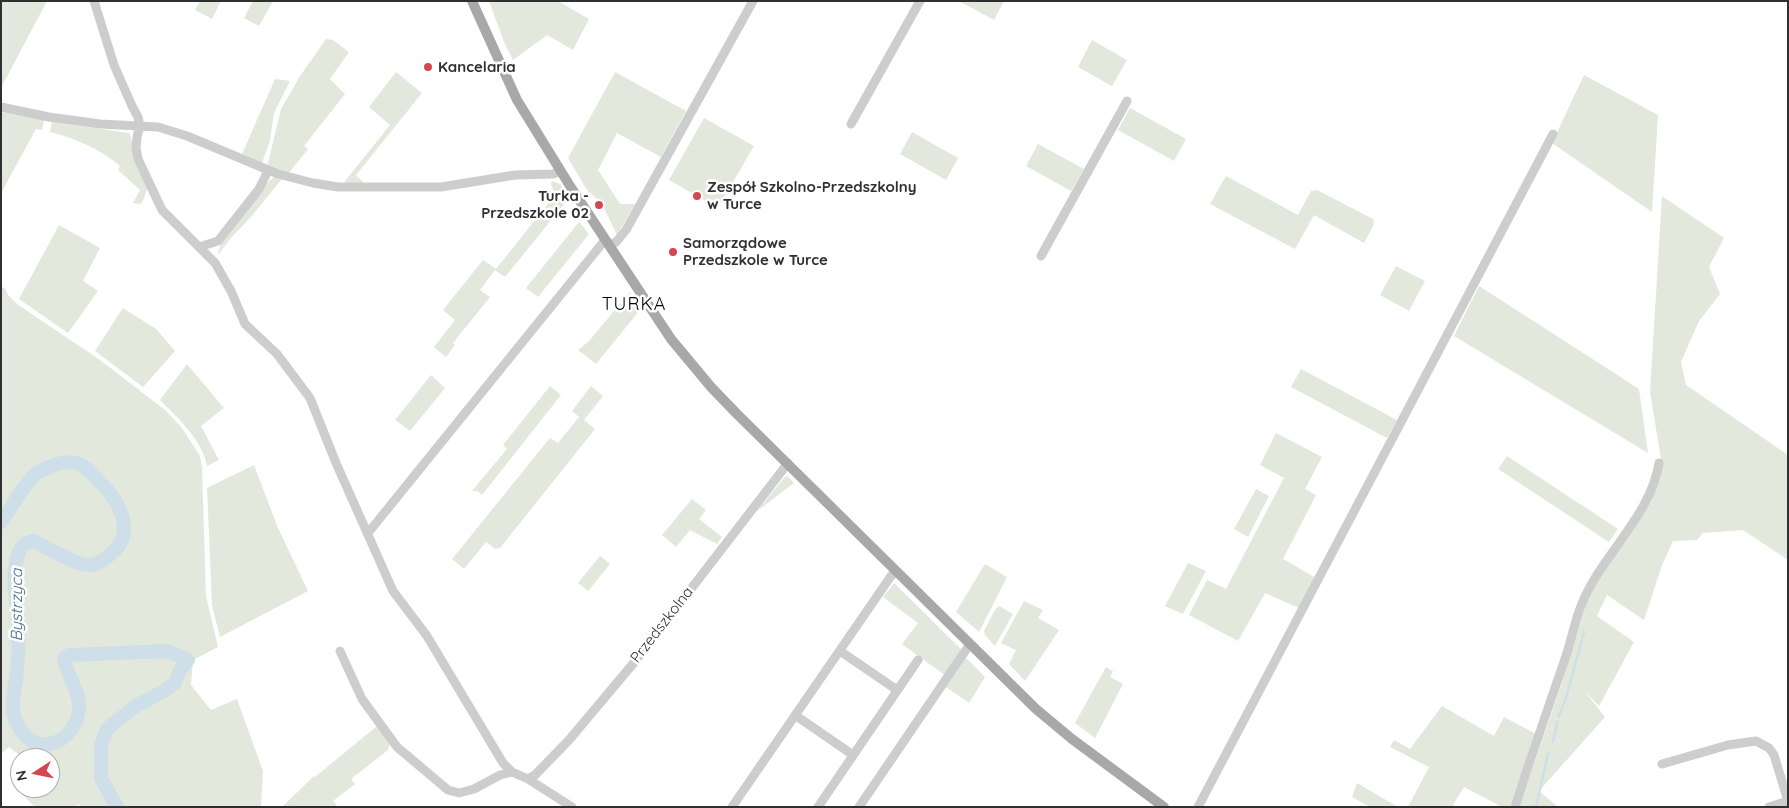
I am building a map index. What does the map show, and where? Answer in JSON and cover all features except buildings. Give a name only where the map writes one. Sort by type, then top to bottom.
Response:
[{"type":"main road","points":[[472,1],[517,100],[560,170],[660,324],[711,387],[1036,709],[1057,727],[1164,807]]},
{"type":"street","points":[[94,1],[114,65],[138,117],[140,126],[136,148],[138,159],[162,210],[215,263],[231,291],[244,324],[277,354],[310,398],[336,463],[396,596],[426,636],[492,746],[512,772],[528,779],[572,807]]},
{"type":"street","points":[[368,533],[607,243],[617,241],[626,230],[753,1]]},
{"type":"street","points":[[851,124],[920,1]]},
{"type":"street","points":[[1041,256],[1128,101]]},
{"type":"street","points":[[1,107],[49,117],[100,124],[152,126],[184,135],[290,178],[329,186],[376,188],[452,186],[515,175],[553,174],[560,170]]},
{"type":"street","points":[[1198,807],[1214,773],[1553,134]]},
{"type":"street","points":[[215,263],[218,241],[259,189],[268,170]]},
{"type":"street","points":[[199,247],[218,241]]},
{"type":"street","name":"Przedszkolna","points":[[528,779],[535,775],[569,740],[636,659],[788,463]]},
{"type":"street","points":[[1515,807],[1582,603],[1646,500],[1657,477],[1659,463]]},
{"type":"street","points":[[732,807],[896,571]]},
{"type":"street","points":[[859,807],[970,644]]},
{"type":"street","points":[[840,650],[897,690]]},
{"type":"street","points":[[340,651],[362,699],[397,747],[448,790],[460,794],[500,775],[512,772]]},
{"type":"street","points":[[818,807],[918,660]]},
{"type":"street","points":[[795,715],[853,755]]},
{"type":"street","points":[[1662,764],[1728,745],[1756,741],[1769,748],[1774,755],[1788,801],[1769,807]]},
{"type":"shaded area","points":[[1,1],[47,1],[1,88]]},
{"type":"shaded area","points":[[200,1],[221,1],[212,19],[195,10]]},
{"type":"shaded area","points":[[253,1],[273,1],[259,26],[244,18]]},
{"type":"shaded area","points":[[489,1],[558,1],[589,19],[573,50],[547,35],[513,60],[504,42]]},
{"type":"shaded area","points":[[959,1],[1004,1],[994,20]]},
{"type":"shaded area","points":[[326,39],[333,40],[349,52],[330,79],[345,94],[304,146],[308,149],[289,173],[267,167],[281,109],[300,76]]},
{"type":"shaded area","points":[[1092,40],[1127,60],[1112,86],[1078,67]]},
{"type":"shaded area","points":[[396,72],[422,93],[356,175],[365,184],[345,184],[345,181],[390,125],[369,107]]},
{"type":"shaded area","points":[[615,72],[686,111],[661,157],[617,133],[598,170],[620,204],[635,204],[617,235],[604,208],[587,190],[568,158]]},
{"type":"shaded area","points":[[1584,75],[1658,115],[1652,212],[1552,143]]},
{"type":"shaded area","points":[[275,79],[290,81],[274,113],[270,140],[262,163],[242,154]]},
{"type":"shaded area","points":[[1130,108],[1186,139],[1174,161],[1118,130]]},
{"type":"shaded area","points":[[1,112],[44,120],[42,130],[36,129],[1,193]]},
{"type":"shaded area","points":[[704,118],[754,146],[718,208],[669,180]]},
{"type":"shaded area","points":[[52,122],[129,133],[134,160],[147,189],[143,201],[140,204],[133,203],[140,190],[118,170],[120,166],[104,154],[87,145],[69,137],[50,132]]},
{"type":"shaded area","points":[[912,132],[958,158],[946,180],[900,154]]},
{"type":"shaded area","points":[[1038,144],[1084,169],[1071,191],[1026,166]]},
{"type":"shaded area","points":[[276,176],[282,179],[218,255],[220,246],[232,227],[270,180]]},
{"type":"shaded area","points":[[1226,176],[1298,215],[1311,191],[1317,190],[1373,219],[1374,224],[1364,243],[1314,215],[1295,249],[1210,204]]},
{"type":"shaded area","points":[[552,181],[560,184],[569,198],[505,277],[495,270],[480,290],[490,297],[453,343],[455,345],[446,357],[434,347],[455,320],[443,310],[483,260],[496,269],[555,195],[551,184]]},
{"type":"shaded area","points":[[1662,196],[1724,238],[1709,267],[1720,294],[1699,321],[1681,362],[1686,385],[1788,455],[1788,560],[1743,530],[1703,533],[1697,540],[1673,541],[1662,565],[1644,620],[1607,595],[1597,616],[1634,642],[1599,706],[1584,690],[1605,717],[1539,791],[1558,807],[1519,807],[1562,683],[1589,594],[1633,527],[1660,479],[1662,465],[1650,392]]},
{"type":"shaded area","points":[[579,222],[589,234],[538,297],[526,288]]},
{"type":"shaded area","points":[[59,225],[100,248],[83,281],[98,291],[68,333],[19,299]]},
{"type":"shaded area","points":[[1396,266],[1425,281],[1409,311],[1380,295]]},
{"type":"shaded area","points":[[1479,286],[1639,389],[1648,453],[1454,336]]},
{"type":"shaded area","points":[[1,287],[5,288],[8,295],[17,304],[100,360],[165,410],[182,428],[200,456],[206,596],[218,647],[193,660],[191,685],[211,710],[237,699],[263,771],[261,807],[81,807],[78,804],[76,807],[35,807],[26,798],[60,798],[60,748],[9,747],[1,754]]},
{"type":"shaded area","points":[[630,292],[640,310],[596,364],[578,350],[589,341]]},
{"type":"shaded area","points":[[123,308],[156,329],[175,351],[143,387],[95,351]]},
{"type":"shaded area","points":[[187,364],[224,408],[201,426],[219,460],[207,466],[205,457],[195,439],[160,400]]},
{"type":"shaded area","points":[[1301,369],[1397,420],[1387,438],[1291,387]]},
{"type":"shaded area","points":[[431,375],[445,388],[410,431],[395,420]]},
{"type":"shaded area","points":[[550,386],[561,395],[482,495],[477,491],[472,491],[507,449],[503,445]]},
{"type":"shaded area","points":[[591,386],[603,396],[584,420],[595,429],[500,548],[495,549],[486,542],[464,569],[452,559],[550,438],[558,443],[579,417],[572,411]]},
{"type":"shaded area","points":[[1276,433],[1322,457],[1305,489],[1316,495],[1283,559],[1316,578],[1301,609],[1265,593],[1238,641],[1189,615],[1207,580],[1226,589],[1284,478],[1260,465]]},
{"type":"shaded area","points":[[1507,456],[1618,529],[1609,542],[1498,469]]},
{"type":"shaded area","points":[[254,465],[278,528],[308,591],[220,637],[212,606],[207,488]]},
{"type":"shaded area","points":[[787,476],[794,483],[756,512],[784,478]]},
{"type":"shaded area","points":[[1256,489],[1269,496],[1248,537],[1234,529]]},
{"type":"shaded area","points":[[692,499],[706,510],[699,519],[722,537],[717,544],[690,530],[676,547],[662,535]]},
{"type":"shaded area","points":[[600,556],[610,564],[588,591],[578,583]]},
{"type":"shaded area","points":[[1188,563],[1206,571],[1183,614],[1165,606]]},
{"type":"shaded area","points":[[985,564],[1007,577],[979,632],[956,612]]},
{"type":"shaded area","points":[[894,583],[963,651],[946,676],[902,644],[918,623],[883,597]]},
{"type":"shaded area","points":[[1024,601],[1043,610],[1038,618],[1059,630],[1025,681],[1009,664],[1016,650],[1001,643]]},
{"type":"shaded area","points":[[999,606],[1013,614],[995,646],[985,635],[984,631]]},
{"type":"shaded area","points":[[966,658],[985,677],[969,703],[946,687]]},
{"type":"shaded area","points":[[1106,667],[1113,671],[1110,677],[1123,684],[1095,738],[1075,723]]},
{"type":"shaded area","points":[[1442,706],[1494,736],[1504,717],[1536,734],[1510,807],[1502,807],[1464,787],[1453,805],[1455,807],[1408,807],[1429,767],[1390,747],[1394,740],[1410,749]]},
{"type":"shaded area","points":[[377,726],[390,744],[388,750],[351,779],[355,784],[333,801],[338,807],[282,807],[314,776]]},
{"type":"shaded area","points":[[1357,783],[1398,807],[1370,807],[1352,797]]},
{"type":"waterway","name":"Bystrzyca","points":[[1,522],[23,489],[37,473],[56,464],[67,462],[77,463],[86,468],[106,488],[123,518],[124,529],[122,539],[117,548],[94,564],[85,565],[78,563],[34,541],[24,544],[19,552],[15,566],[18,644],[13,709],[16,721],[23,733],[32,741],[42,744],[62,739],[76,721],[79,701],[64,658],[69,655],[167,651],[188,660],[180,670],[175,683],[136,706],[107,729],[101,745],[101,778],[117,807]]},
{"type":"waterway","points":[[1559,716],[1566,698],[1584,632]]},
{"type":"waterway","points":[[1553,742],[1557,722]]},
{"type":"waterway","points":[[1536,807],[1548,753]]},
{"type":"place","name":"Kancelaria","points":[[428,67]]},
{"type":"place","name":"Zespół Szkolno-Przedszkolny w Turce","points":[[697,196]]},
{"type":"place","name":"Turka - Przedszkole 02","points":[[599,205]]},
{"type":"place","name":"Samorządowe Przedszkole w Turce","points":[[673,252]]},
{"type":"district","name":"TURKA","points":[[634,305]]}]
